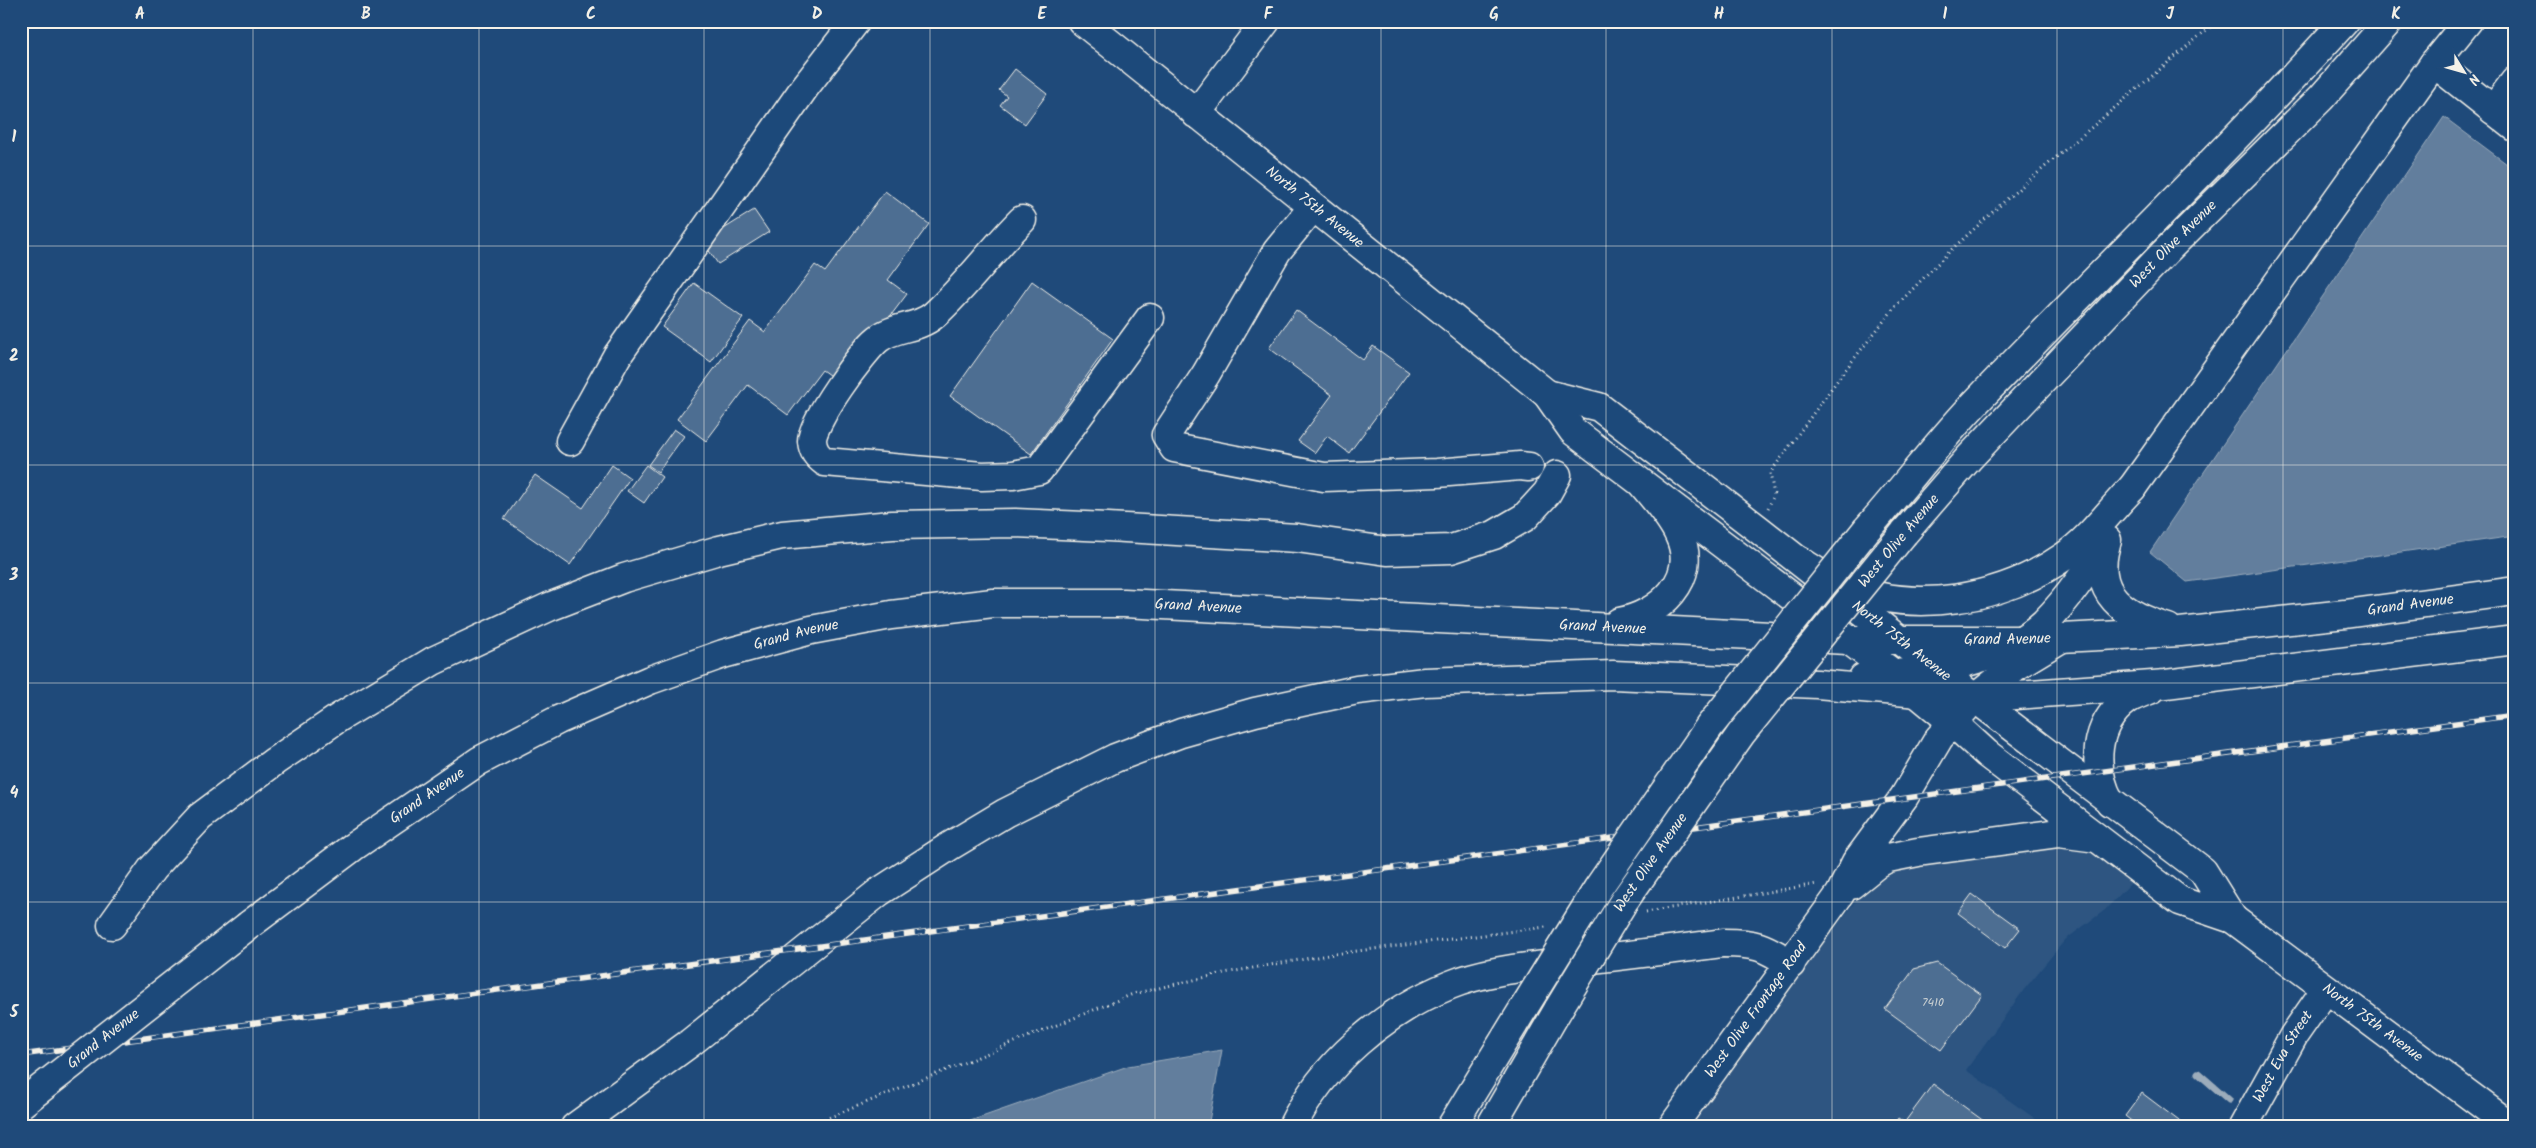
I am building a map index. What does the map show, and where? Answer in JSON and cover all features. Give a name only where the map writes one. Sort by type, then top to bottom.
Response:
[{"type":"main road","points":[[570,440],[617,356],[800,95],[856,21]]},
{"type":"main road","name":"North 75th Avenue","points":[[1082,21],[1547,394],[1573,431],[1894,674],[1987,754],[2180,901],[2233,919],[2512,1127]]},
{"type":"main road","points":[[1196,114],[1266,21]]},
{"type":"main road","name":"West Olive Avenue","points":[[1451,1127],[1598,888],[1709,727],[1867,529],[1978,399],[2166,209],[2291,80],[2345,21]]},
{"type":"main road","name":"West Olive Avenue","points":[[1490,1127],[1624,900],[1742,734],[1904,533],[1996,430],[2164,253],[2321,98],[2389,21]]},
{"type":"main road","points":[[1800,561],[1839,584],[1866,593],[1911,599],[1953,599],[1977,596],[2015,583],[2066,555],[2095,528],[2132,488],[2434,63],[2468,21]]},
{"type":"main road","points":[[2434,63],[2515,127]]},
{"type":"main road","points":[[2493,110],[2515,81]]},
{"type":"main road","points":[[1313,207],[1277,251],[1206,374],[1166,435],[1174,448],[1324,477],[1438,473],[1520,466],[1530,467]]},
{"type":"main road","points":[[1022,220],[994,248],[959,292],[931,318],[892,331],[879,338],[868,349],[821,414],[812,439],[815,453],[825,462],[982,476],[1013,475],[1039,470],[1150,318]]},
{"type":"main road","name":"North 75th Avenue","points":[[1547,394],[1599,407],[1800,561],[1935,668],[2203,871],[2233,919]]},
{"type":"main road","points":[[112,925],[152,869],[200,817],[275,761],[340,717],[433,661],[549,608],[624,578],[719,550],[782,535],[892,525],[1015,523],[1297,538],[1387,551],[1451,548],[1494,535],[1525,516],[1547,493],[1557,475]]},
{"type":"main road","points":[[1587,628],[1628,621],[1648,614],[1665,602],[1681,579],[1684,563],[1683,545],[1680,536],[1673,523],[1643,485]]},
{"type":"main road","points":[[1816,684],[1935,668],[1993,653],[2021,640],[2044,623],[2064,602],[2107,540],[2132,488]]},
{"type":"main road","points":[[2107,540],[2101,561],[2102,575],[2121,608],[2136,617],[2180,632]]},
{"type":"main road","name":"Grand Avenue","points":[[21,1104],[353,847],[488,757],[558,720],[650,680],[723,654],[811,630],[891,615],[993,603],[1124,603],[1848,640],[2021,640],[2065,636],[2180,632],[2345,614],[2515,591]]},
{"type":"main road","points":[[1833,888],[1856,862],[1904,797],[1939,738],[1952,722],[1975,698],[2014,667],[2065,636]]},
{"type":"main road","points":[[575,1127],[690,1043],[841,921],[918,865],[1005,813],[1115,758],[1181,732],[1313,698],[1357,690],[1425,682],[1614,675],[1816,684],[1920,695],[1975,698],[2166,684],[2515,640]]},
{"type":"main road","points":[[2110,802],[2101,785],[2098,771],[2097,753],[2102,735],[2118,708],[2128,699],[2166,684]]},
{"type":"main road","points":[[1833,888],[1888,858],[2059,833],[2099,839]]},
{"type":"main road","name":"West Olive Frontage Road","points":[[1672,1127],[1791,964],[1833,888]]},
{"type":"main road","points":[[1292,1127],[1317,1087],[1342,1056],[1396,1012],[1450,985],[1510,969],[1723,944],[1748,943],[1765,947],[1791,964]]},
{"type":"main road","name":"West Eva Street","points":[[2243,1127],[2294,1035],[2326,989]]},
{"type":"path","points":[[1758,529],[1774,495],[1770,473],[1842,374],[1896,307],[2007,199],[2217,21]]},
{"type":"path","points":[[1644,913],[1833,888]]},
{"type":"path","points":[[806,1127],[1133,994],[1224,974],[1334,954],[1556,926]]},
{"type":"shaded area","points":[[2444,117],[2515,170],[2515,536],[2187,582],[2150,552]]},
{"type":"shaded area","points":[[2056,842],[2101,855],[2134,880],[2105,910],[2065,940],[2023,991],[1966,1070],[2047,1127],[1691,1127],[1812,958],[1865,889],[1908,865]]},
{"type":"shaded area","points":[[1222,1050],[1208,1127],[953,1127],[1128,1066]]},
{"type":"building","points":[[1015,69],[1047,94],[1025,124],[1000,105],[1007,96],[999,90]]},
{"type":"building","points":[[885,191],[929,224],[888,280],[907,294],[840,383],[822,370],[788,415],[748,385],[706,441],[677,419],[750,321],[765,332],[815,265],[825,272]]},
{"type":"building","points":[[754,210],[769,232],[718,264],[703,242]]},
{"type":"building","points":[[1032,281],[1113,339],[1031,454],[950,396]]},
{"type":"building","points":[[694,283],[743,318],[711,362],[662,327]]},
{"type":"building","points":[[1296,310],[1363,360],[1373,346],[1409,372],[1349,453],[1327,436],[1315,453],[1298,441],[1332,395],[1269,348]]},
{"type":"building","points":[[674,429],[684,436],[658,472],[648,465]]},
{"type":"building","points":[[612,465],[630,478],[570,565],[504,519],[535,475],[583,508]]},
{"type":"building","points":[[646,465],[662,477],[644,503],[627,491]]},
{"type":"building","points":[[1972,894],[2020,929],[2005,948],[1958,913]]},
{"type":"building","points":[[1937,963],[1982,995],[1941,1050],[1885,1009],[1914,969]]},
{"type":"building","points":[[1933,1084],[1992,1127],[1901,1127]]},
{"type":"building","points":[[2142,1093],[2187,1127],[2139,1127],[2125,1116]]},
{"type":"building","points":[[1898,1118],[1904,1122],[1901,1127],[1892,1127]]},
{"type":"waterway","points":[[2198,1073],[2229,1100]]},
{"type":"railway","points":[[21,1055],[2515,715]]}]
